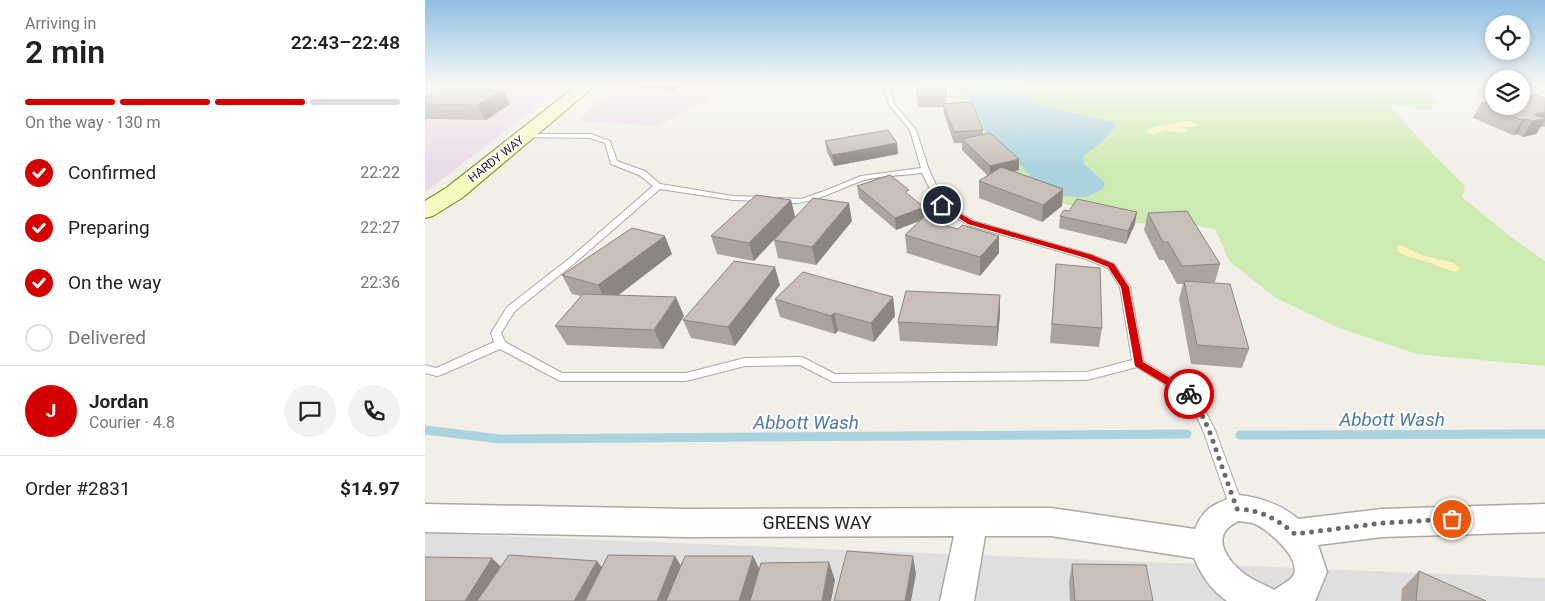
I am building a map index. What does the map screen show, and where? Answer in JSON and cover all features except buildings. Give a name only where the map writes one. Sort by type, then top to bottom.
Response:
[{"type":"main road","name":"HARDY WAY","points":[[425,211],[454,193],[554,113]]},
{"type":"street","points":[[1262,601],[1250,598],[1233,588],[1220,575],[1211,560],[1207,545],[1208,531],[1214,520],[1224,512],[1237,509],[1252,509],[1267,514],[1295,534],[1304,548],[1309,562],[1310,576],[1306,588],[1297,597],[1287,601]]},
{"type":"street","name":"GREENS WAY","points":[[425,518],[686,523],[1051,522],[1207,545]]},
{"type":"street","points":[[1295,534],[1382,523],[1545,518]]},
{"type":"street","points":[[957,601],[972,521]]},
{"type":"lane","points":[[899,113],[913,130],[925,170],[942,205],[971,223],[1089,257],[1111,266],[1125,287],[1139,363]]},
{"type":"lane","points":[[526,136],[591,136],[607,142],[614,162],[642,172],[658,186],[733,198],[801,200],[830,192],[861,178],[925,170]]},
{"type":"lane","points":[[658,186],[573,260],[511,309],[496,333],[500,344],[560,377],[686,377],[745,362],[801,361],[833,378],[1087,376],[1139,363],[1193,396],[1209,430],[1237,509]]},
{"type":"lane","points":[[425,369],[437,372],[500,344]]},
{"type":"shaded area","points":[[425,113],[529,113],[425,192]]},
{"type":"shaded area","points":[[586,113],[683,113],[658,126],[578,121]]},
{"type":"shaded area","points":[[425,533],[1545,578],[1545,601],[425,601]]},
{"type":"green space","points":[[971,113],[1396,113],[1465,186],[1462,197],[1512,238],[1545,261],[1545,366],[1417,354],[1339,328],[1276,298],[1230,262],[1215,229],[1195,225],[1132,223],[1034,195],[1018,175],[989,147],[976,117]]},
{"type":"sand","points":[[1191,121],[1197,125],[1194,127],[1182,127],[1188,131],[1180,133],[1165,130],[1153,135],[1145,131],[1153,127]]},
{"type":"sand","points":[[1400,245],[1424,256],[1452,262],[1460,268],[1457,272],[1405,255],[1397,251],[1397,247]]},
{"type":"water","points":[[978,113],[1075,113],[1112,122],[1116,125],[1097,146],[1083,156],[1084,164],[1105,183],[1103,189],[1086,197],[1062,196],[1041,188],[1010,153],[994,143],[986,132]]},
{"type":"waterway","name":"Abbott Wash","points":[[425,430],[500,439],[1187,434]]},
{"type":"waterway","name":"Abbott Wash","points":[[1240,435],[1545,434]]},
{"type":"way so far","points":[[1189,394],[1193,396],[1209,430],[1229,480],[1237,509],[1252,509],[1267,514],[1295,534],[1382,523],[1452,519]]},
{"type":"route","points":[[942,205],[971,223],[1089,257],[1111,266],[1125,287],[1139,363],[1189,394]]}]
